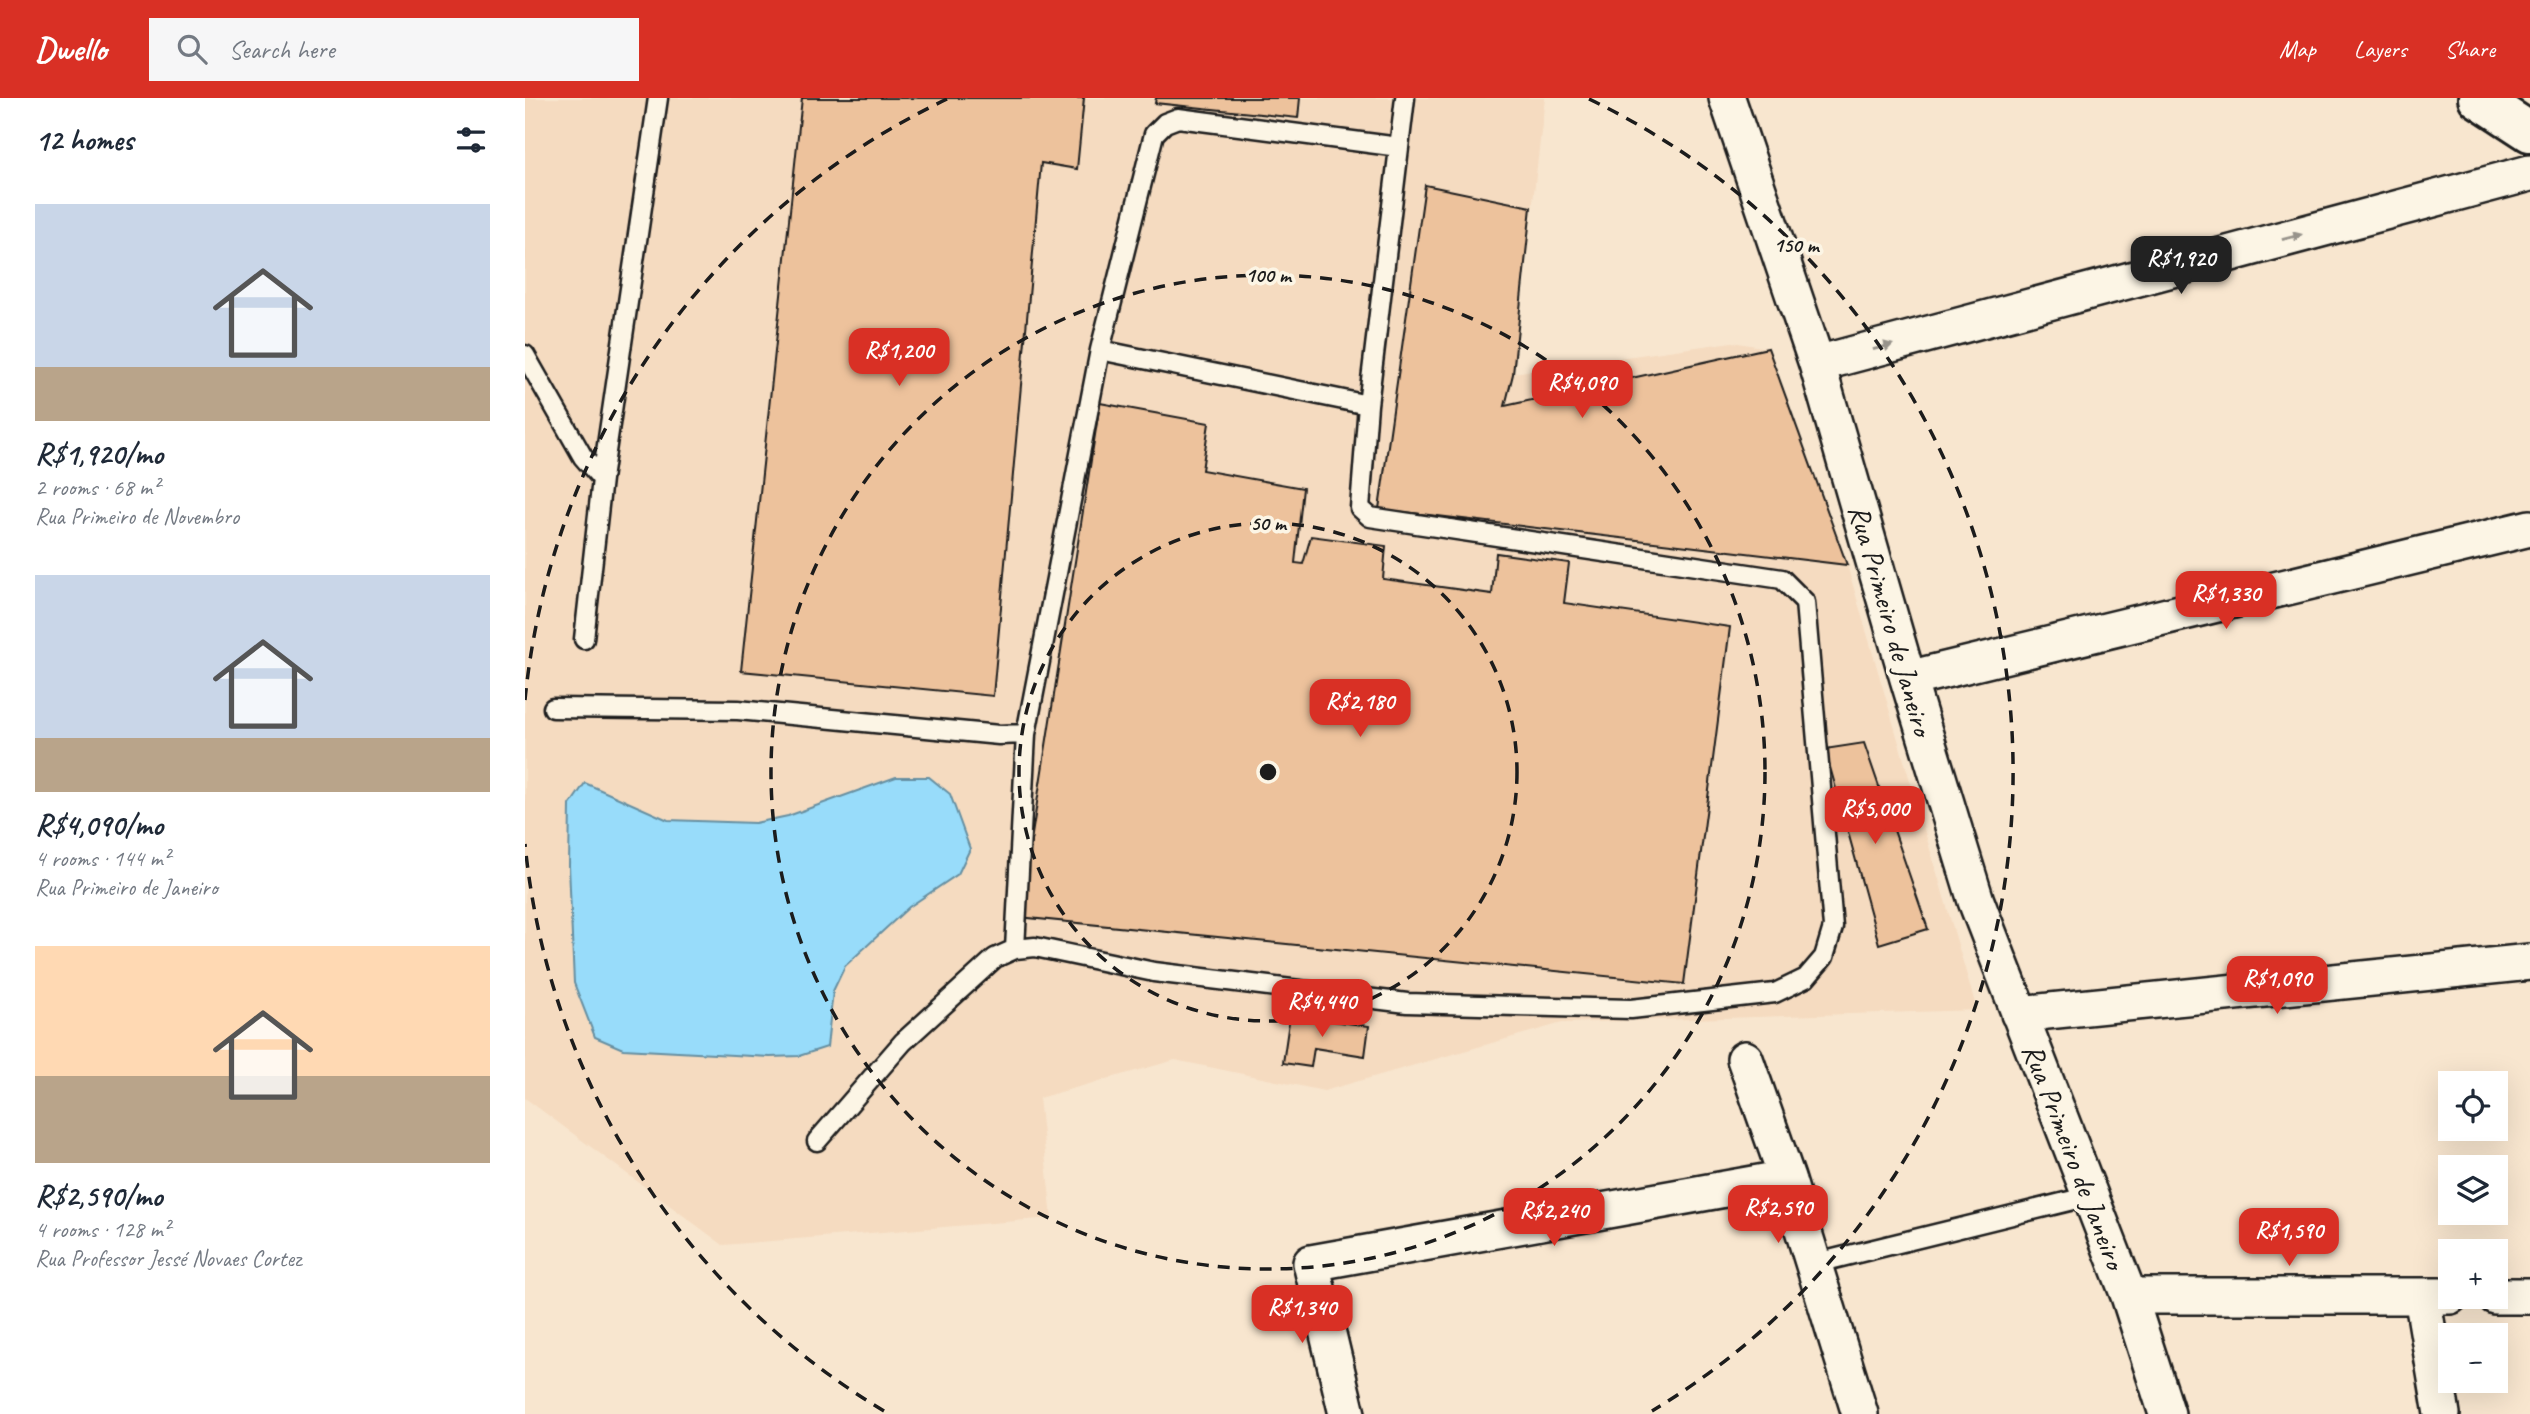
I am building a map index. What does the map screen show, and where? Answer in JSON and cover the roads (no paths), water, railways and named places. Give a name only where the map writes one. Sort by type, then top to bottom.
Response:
[{"type":"main road","points":[[2478,98],[2530,132]]},
{"type":"street","name":"Rua Primeiro de Janeiro","points":[[1727,98],[1817,364],[1908,679],[1976,901],[2129,1296],[2167,1414]]},
{"type":"street","points":[[1817,364],[2530,173]]},
{"type":"street","points":[[1908,679],[2530,528]]},
{"type":"street","points":[[2019,1014],[2530,962]]},
{"type":"street","points":[[1745,1059],[1787,1178],[1860,1414]]},
{"type":"street","points":[[1347,1414],[1311,1263],[1787,1178]]},
{"type":"street","points":[[2129,1296],[2436,1296],[2442,1414]]},
{"type":"street","points":[[2508,1296],[2530,1296]]},
{"type":"lane","points":[[584,639],[602,479],[658,98]]},
{"type":"lane","points":[[817,1141],[903,1042],[995,958],[1016,949],[1035,947],[1154,972],[1407,1003],[1630,1009],[1775,993],[1805,978],[1824,957],[1833,927],[1805,603],[1799,595],[1782,579],[1370,517],[1360,508],[1368,405],[1405,98]]},
{"type":"lane","points":[[1016,949],[1026,734],[1100,350],[1154,134],[1165,123],[1178,118],[1399,147]]},
{"type":"lane","points":[[1100,350],[1368,405]]},
{"type":"lane","points":[[525,355],[583,457],[602,479]]},
{"type":"lane","points":[[553,708],[737,710],[999,735],[1026,734]]},
{"type":"lane","points":[[1813,1264],[2090,1196]]},
{"type":"water","points":[[896,777],[929,777],[950,794],[970,849],[958,874],[909,907],[845,966],[833,991],[827,1047],[799,1056],[770,1057],[623,1049],[595,1037],[574,983],[569,866],[570,805],[585,783],[668,820],[755,823],[788,816]]}]
